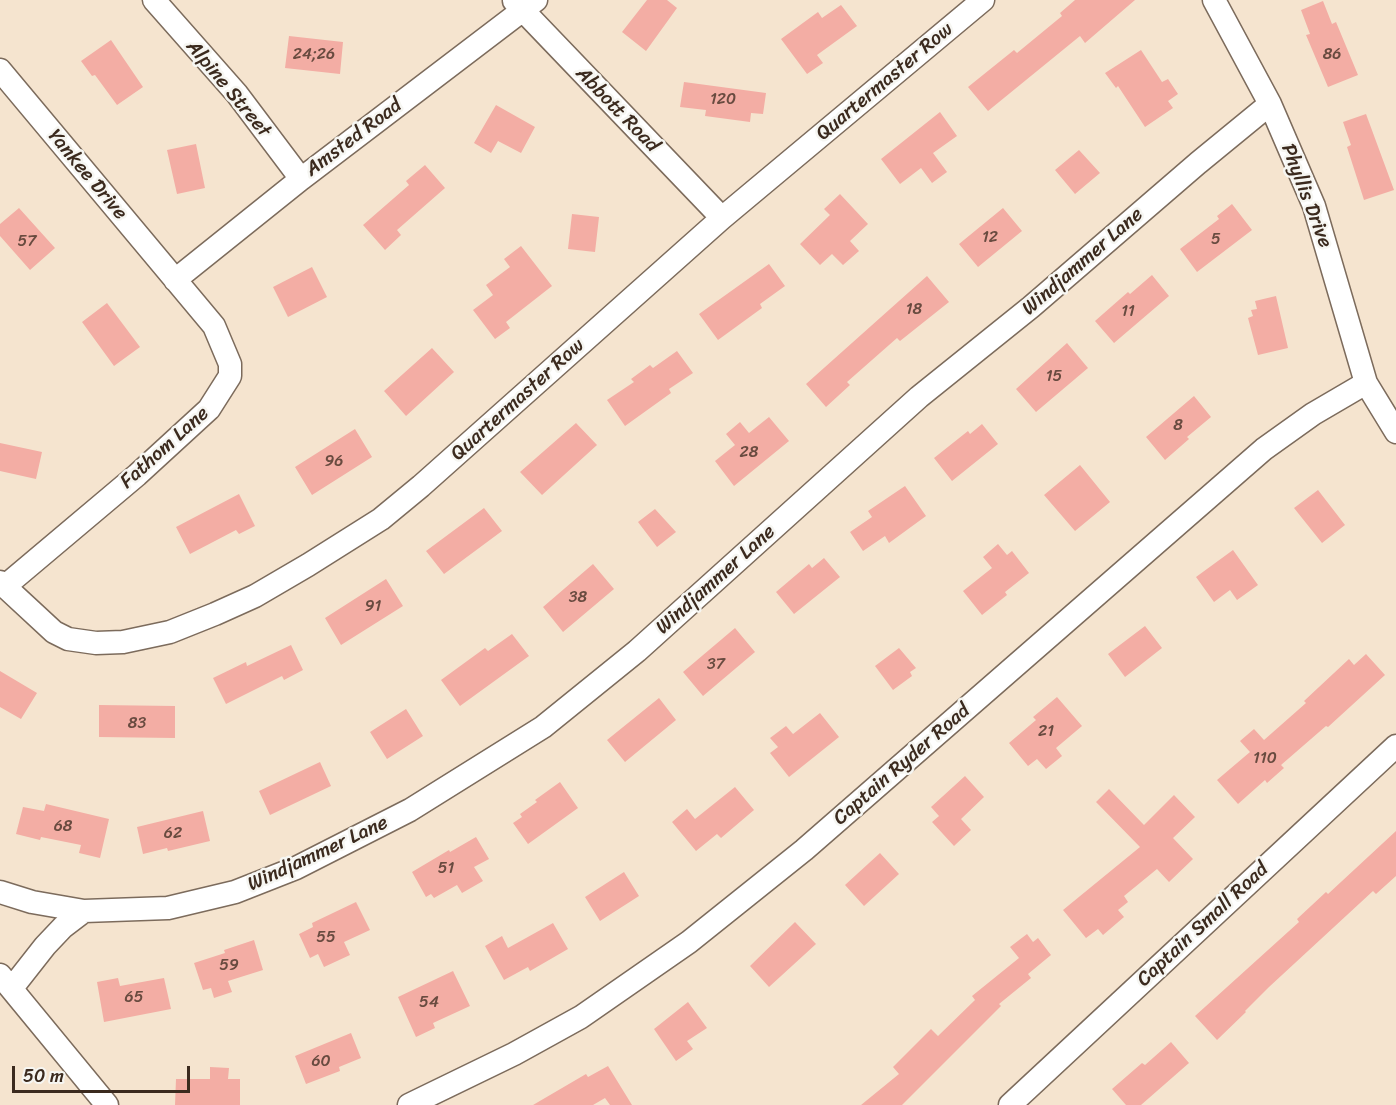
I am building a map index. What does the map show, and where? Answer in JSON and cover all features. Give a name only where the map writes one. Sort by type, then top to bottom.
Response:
[{"type":"street","name":"Alpine Street","points":[[154,0],[237,94],[301,179]]},
{"type":"street","name":"Quartermaster Row","points":[[2,585],[54,632],[68,639],[96,643],[123,642],[170,632],[255,596],[381,519],[722,218],[983,0]]},
{"type":"street","name":"Phyllis Drive","points":[[1214,0],[1270,104],[1314,207],[1366,383],[1396,432]]},
{"type":"street","name":"Amsted Road","points":[[174,280],[524,4]]},
{"type":"street","name":"Abbott Road","points":[[524,4],[722,218]]},
{"type":"street","name":"Yankee Drive","points":[[0,70],[174,280]]},
{"type":"street","name":"Windjammer Lane","points":[[0,892],[32,902],[84,910],[168,908],[235,892],[296,868],[410,810],[543,727],[637,651],[919,397],[1031,307],[1270,104]]},
{"type":"street","name":"Fathom Lane","points":[[2,585],[137,475],[209,409],[222,391],[230,376],[230,364],[223,344],[214,326],[174,280]]},
{"type":"street","name":"Captain Ryder Road","points":[[409,1105],[514,1054],[581,1017],[689,942],[804,850],[1264,449],[1313,414],[1366,383]]},
{"type":"street","name":"Captain Small Road","points":[[1010,1105],[1396,746]]},
{"type":"street","points":[[84,910],[6,982],[107,1105]]},
{"type":"building","points":[[647,0],[667,0],[677,8],[646,51],[622,32]]},
{"type":"building","points":[[1075,0],[1135,0],[1085,43],[1080,36],[988,111],[968,87],[1014,50],[1017,53],[1062,16],[1060,13]]},
{"type":"building","points":[[1323,1],[1332,24],[1336,22],[1358,75],[1328,87],[1306,35],[1310,34],[1301,10]]},
{"type":"building","points":[[841,5],[857,26],[817,55],[823,63],[807,74],[781,39],[818,12],[822,18]]},
{"type":"building","points":[[289,36],[343,42],[340,74],[285,68]]},
{"type":"building","points":[[111,40],[143,87],[117,105],[95,75],[92,76],[81,61]]},
{"type":"building","points":[[1141,50],[1162,82],[1168,79],[1178,94],[1168,101],[1173,108],[1145,127],[1118,86],[1116,88],[1105,73]]},
{"type":"building","points":[[684,82],[766,93],[763,114],[751,113],[750,122],[705,116],[706,110],[680,107]]},
{"type":"building","points":[[496,105],[535,127],[521,153],[498,141],[491,153],[474,143]]},
{"type":"building","points":[[940,112],[957,136],[933,153],[947,172],[932,183],[921,168],[900,184],[881,159]]},
{"type":"building","points":[[1366,114],[1394,190],[1364,200],[1347,147],[1351,145],[1343,122]]},
{"type":"building","points":[[196,144],[205,188],[177,194],[167,150]]},
{"type":"building","points":[[1079,150],[1100,173],[1075,194],[1055,170]]},
{"type":"building","points":[[425,165],[445,188],[397,230],[401,235],[385,250],[363,225],[409,185],[406,181]]},
{"type":"building","points":[[840,194],[868,224],[850,241],[859,251],[843,265],[832,254],[820,265],[800,244],[830,215],[824,209]]},
{"type":"building","points":[[1232,204],[1252,230],[1197,272],[1180,249],[1219,219],[1217,216]]},
{"type":"building","points":[[19,208],[55,248],[30,270],[0,236],[0,224]]},
{"type":"building","points":[[1003,208],[1022,231],[978,267],[959,244]]},
{"type":"building","points":[[572,214],[599,217],[595,252],[568,249]]},
{"type":"building","points":[[521,246],[552,286],[506,322],[510,328],[495,339],[473,310],[493,295],[486,285],[510,267],[504,259]]},
{"type":"building","points":[[769,264],[785,286],[760,304],[762,308],[718,340],[699,314]]},
{"type":"building","points":[[312,267],[327,297],[288,317],[273,287]]},
{"type":"building","points":[[1152,275],[1169,296],[1114,343],[1095,321],[1128,292],[1130,294]]},
{"type":"building","points":[[927,276],[949,302],[900,341],[897,338],[847,382],[850,385],[826,407],[806,384]]},
{"type":"building","points":[[1276,296],[1288,348],[1258,355],[1248,318],[1253,316],[1251,310],[1257,309],[1255,301]]},
{"type":"building","points":[[107,303],[140,347],[114,366],[82,322]]},
{"type":"building","points":[[1067,343],[1088,368],[1036,412],[1016,389]]},
{"type":"building","points":[[432,348],[454,372],[406,416],[384,391]]},
{"type":"building","points":[[677,351],[693,373],[669,389],[671,393],[625,426],[607,400],[634,382],[631,379],[650,365],[653,368]]},
{"type":"building","points":[[1194,396],[1211,417],[1165,460],[1146,437]]},
{"type":"building","points":[[769,417],[789,441],[734,486],[715,461],[735,445],[726,434],[740,422],[749,433]]},
{"type":"building","points":[[576,423],[597,445],[542,495],[520,472]]},
{"type":"building","points":[[982,424],[998,444],[952,481],[934,458],[968,431],[970,434]]},
{"type":"building","points":[[355,429],[372,457],[312,495],[295,467]]},
{"type":"building","points":[[0,443],[42,452],[36,479],[0,471]]},
{"type":"building","points":[[1080,465],[1110,502],[1075,531],[1044,495]]},
{"type":"building","points":[[905,486],[926,516],[889,543],[885,536],[863,551],[850,532],[872,517],[868,511]]},
{"type":"building","points":[[1318,490],[1345,525],[1322,543],[1294,508]]},
{"type":"building","points":[[239,494],[255,526],[239,534],[236,530],[190,554],[176,527]]},
{"type":"building","points":[[484,508],[502,531],[444,574],[426,551]]},
{"type":"building","points":[[655,509],[676,532],[657,547],[638,522]]},
{"type":"building","points":[[998,544],[1007,555],[1012,551],[1029,573],[1005,592],[1007,595],[982,615],[963,591],[992,568],[983,557]]},
{"type":"building","points":[[1233,550],[1258,585],[1237,600],[1230,590],[1214,602],[1196,577]]},
{"type":"building","points":[[824,558],[840,577],[794,614],[776,592],[809,564],[812,568]]},
{"type":"building","points":[[593,564],[614,589],[563,632],[543,607]]},
{"type":"building","points":[[386,579],[403,606],[341,645],[325,618]]},
{"type":"building","points":[[1145,626],[1162,648],[1125,677],[1108,654]]},
{"type":"building","points":[[735,628],[755,652],[703,696],[683,672]]},
{"type":"building","points":[[512,634],[529,656],[460,706],[441,680],[485,648],[488,651]]},
{"type":"building","points":[[291,645],[303,670],[284,680],[282,676],[226,704],[213,678],[246,662],[247,666]]},
{"type":"building","points":[[899,648],[916,668],[910,672],[912,676],[893,690],[875,666]]},
{"type":"building","points":[[1366,654],[1385,675],[1328,727],[1326,726],[1281,765],[1284,768],[1267,783],[1265,780],[1238,804],[1217,780],[1250,752],[1240,741],[1254,729],[1264,740],[1306,703],[1304,701],[1349,659],[1354,665]]},
{"type":"building","points":[[0,671],[37,693],[21,719],[0,707]]},
{"type":"building","points":[[1057,697],[1082,726],[1056,748],[1062,756],[1046,769],[1037,759],[1028,766],[1009,743],[1036,720],[1033,717]]},
{"type":"building","points":[[659,698],[676,720],[625,762],[607,740]]},
{"type":"building","points":[[99,705],[175,706],[175,738],[99,737]]},
{"type":"building","points":[[406,709],[423,736],[387,759],[370,732]]},
{"type":"building","points":[[820,713],[839,737],[789,777],[770,753],[778,747],[770,738],[786,726],[793,734]]},
{"type":"building","points":[[320,762],[331,786],[270,815],[259,791]]},
{"type":"building","points":[[965,776],[984,797],[961,819],[971,830],[954,846],[932,822],[939,816],[931,807]]},
{"type":"building","points":[[560,782],[578,808],[528,844],[513,823],[522,817],[520,814],[537,802],[535,800]]},
{"type":"building","points":[[735,787],[754,810],[721,838],[717,834],[696,851],[672,822],[687,809],[695,819]]},
{"type":"building","points":[[1109,789],[1144,825],[1174,795],[1195,817],[1173,838],[1193,859],[1169,882],[1157,869],[1124,896],[1128,902],[1118,910],[1124,917],[1103,935],[1098,929],[1086,938],[1063,910],[1140,847],[1096,802]]},
{"type":"building","points":[[46,804],[109,819],[100,858],[79,853],[81,845],[41,837],[40,840],[16,834],[23,807],[44,811]]},
{"type":"building","points":[[203,811],[210,841],[168,851],[167,848],[143,854],[137,827]]},
{"type":"building","points":[[1396,831],[1396,876],[1376,894],[1373,891],[1269,987],[1217,1040],[1195,1016],[1299,922],[1297,919],[1326,892],[1328,894]]},
{"type":"building","points":[[476,837],[489,859],[474,867],[483,881],[462,893],[457,885],[434,898],[431,894],[426,897],[412,872]]},
{"type":"building","points":[[880,853],[899,874],[864,906],[845,885]]},
{"type":"building","points":[[624,872],[639,896],[600,921],[585,897]]},
{"type":"building","points":[[356,902],[370,930],[344,942],[350,955],[324,967],[318,954],[310,958],[299,934],[313,927],[312,923]]},
{"type":"building","points":[[795,922],[816,944],[769,987],[750,966]]},
{"type":"building","points":[[553,923],[568,949],[530,971],[528,967],[504,980],[485,946],[502,936],[508,948]]},
{"type":"building","points":[[1027,934],[1033,942],[1038,938],[1051,955],[1028,974],[1031,978],[999,1004],[1001,1006],[902,1105],[861,1105],[899,1074],[893,1067],[931,1029],[938,1036],[975,1000],[972,996],[1019,958],[1010,947]]},
{"type":"building","points":[[254,940],[263,970],[228,981],[232,992],[214,998],[211,988],[203,990],[194,963]]},
{"type":"building","points":[[453,971],[470,1006],[433,1023],[435,1028],[416,1037],[398,997]]},
{"type":"building","points":[[118,978],[120,986],[164,978],[171,1009],[104,1022],[97,982]]},
{"type":"building","points":[[688,1002],[707,1028],[687,1041],[693,1049],[676,1061],[654,1029]]},
{"type":"building","points":[[351,1033],[361,1058],[339,1067],[340,1071],[306,1084],[295,1056]]},
{"type":"building","points":[[1171,1042],[1189,1063],[1141,1105],[1126,1105],[1112,1089]]},
{"type":"building","points":[[608,1066],[632,1105],[610,1105],[605,1098],[593,1105],[533,1105],[586,1074],[588,1077]]},
{"type":"building","points":[[210,1067],[229,1068],[228,1079],[240,1079],[240,1105],[175,1105],[176,1079],[210,1079]]}]
